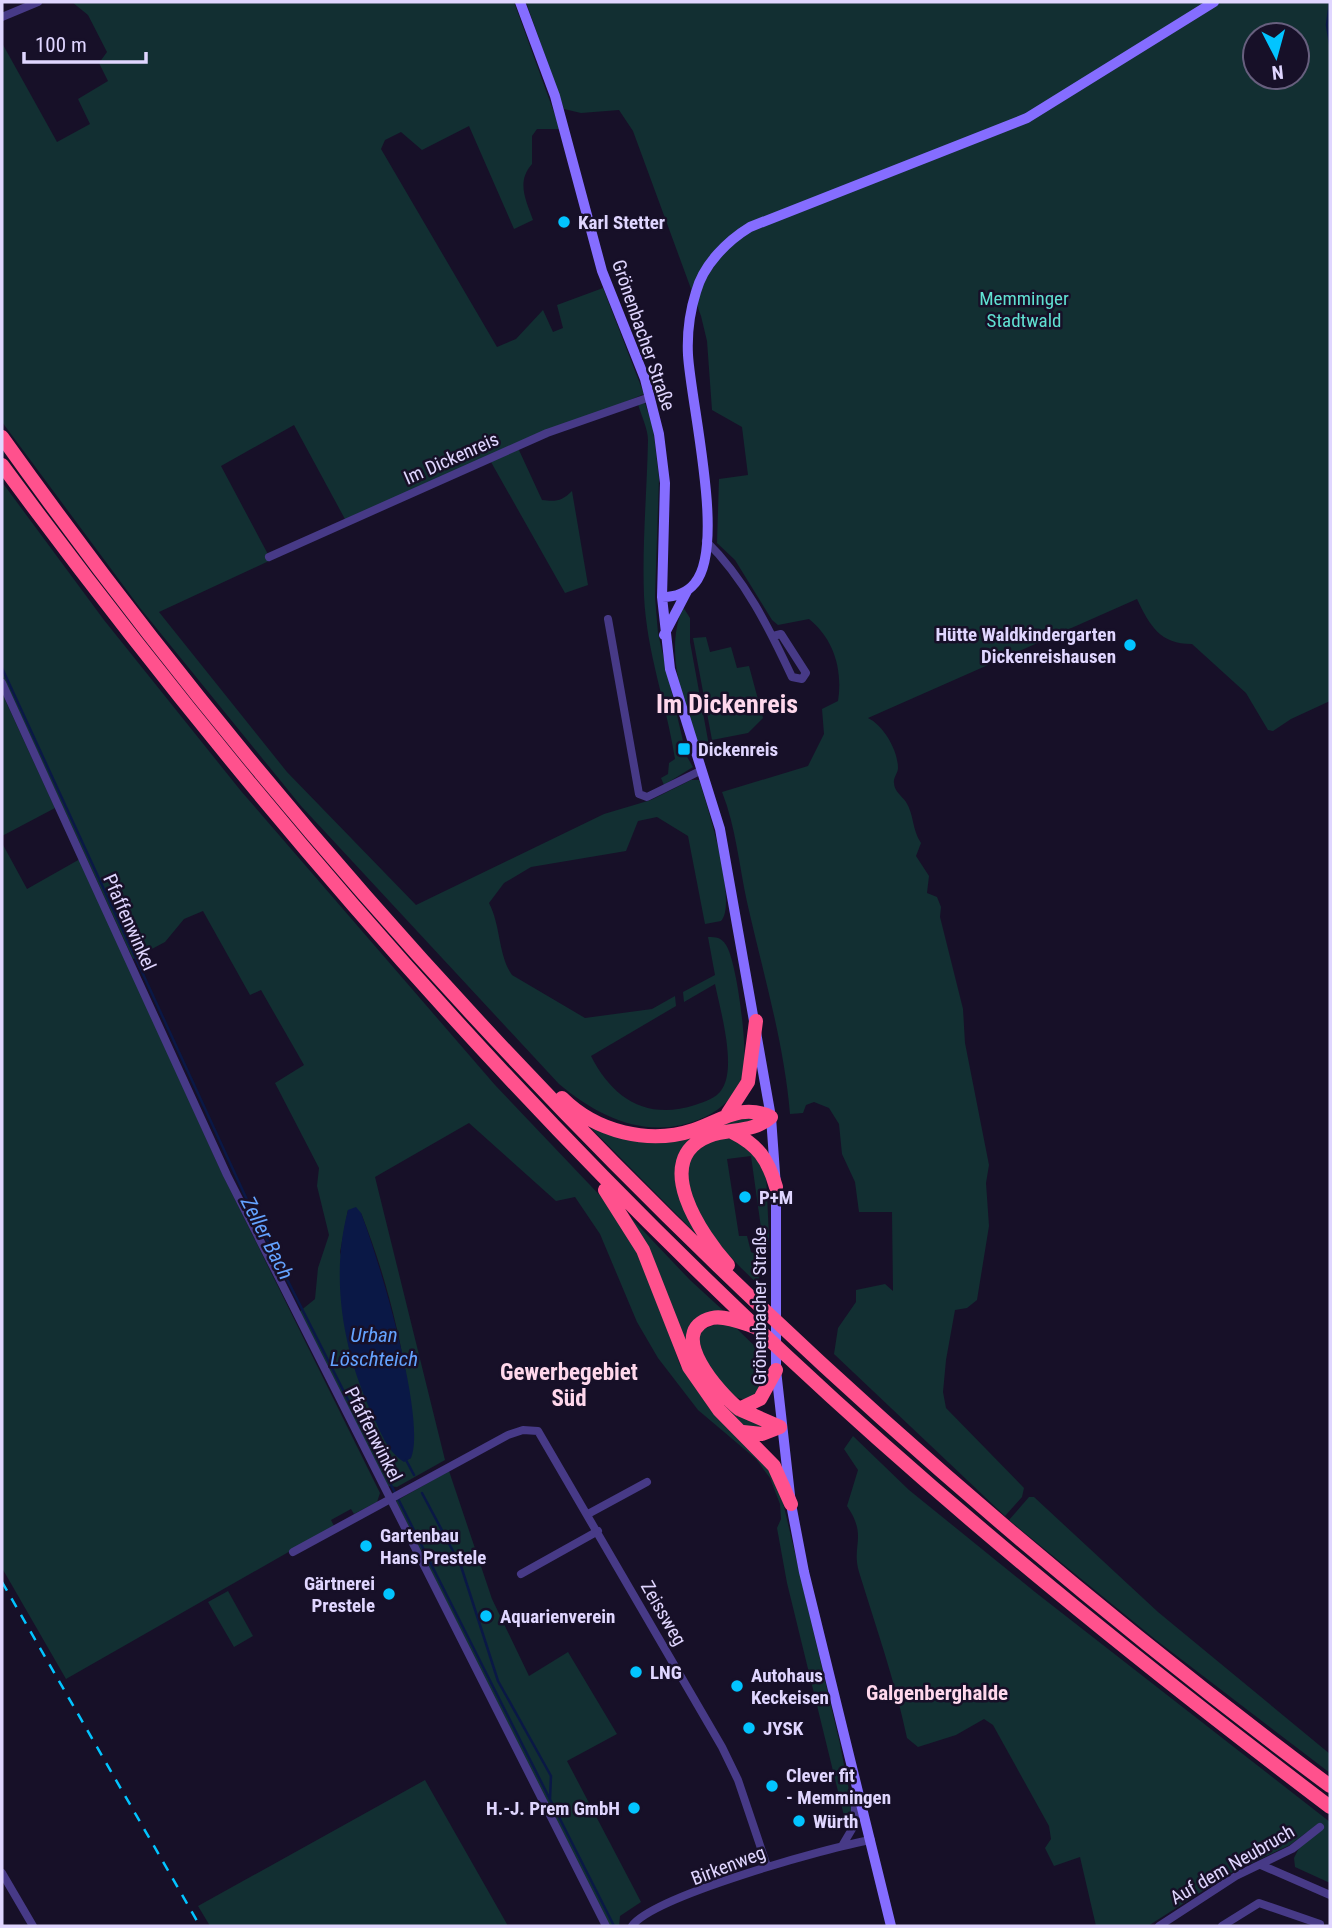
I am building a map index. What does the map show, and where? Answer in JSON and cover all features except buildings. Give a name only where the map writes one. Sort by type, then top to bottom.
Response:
[{"type":"highway","points":[[2,438],[98,568],[260,772],[392,926],[520,1067],[756,1303],[1035,1553],[1152,1649],[1330,1786]]},
{"type":"highway","points":[[2,465],[89,583],[260,798],[453,1019],[578,1149],[801,1370],[965,1516],[1079,1611],[1330,1807]]},
{"type":"highway","points":[[728,1113],[748,1082],[756,1021]]},
{"type":"highway","points":[[520,1067],[533,1070],[571,1107],[606,1127],[631,1135],[683,1133],[728,1113],[752,1111],[771,1117]]},
{"type":"highway","points":[[756,1303],[743,1281],[718,1253],[701,1227],[687,1200],[682,1183],[683,1164],[694,1145],[712,1135],[761,1125],[771,1117]]},
{"type":"highway","points":[[732,1132],[758,1148],[771,1170],[776,1186]]},
{"type":"highway","points":[[578,1149],[584,1167],[613,1198],[637,1237],[689,1367],[719,1410],[774,1466],[790,1504]]},
{"type":"highway","points":[[756,1327],[712,1318],[703,1323],[694,1341],[695,1353],[724,1398],[739,1409],[780,1427]]},
{"type":"highway","points":[[739,1409],[760,1399],[776,1370]]},
{"type":"highway","points":[[743,1432],[762,1434],[780,1427]]},
{"type":"main road","name":"Grönenbacher Straße","points":[[520,2],[555,96],[602,271],[650,397],[666,483],[662,597],[664,635],[676,695],[720,829],[771,1117],[776,1186],[776,1370],[790,1504],[807,1585],[872,1840],[891,1926]]},
{"type":"main road","points":[[664,635],[701,572],[706,541],[702,453],[688,354],[696,289],[711,263],[733,237],[759,223],[1027,118],[1214,2]]},
{"type":"main road","points":[[662,597],[688,590]]},
{"type":"street","points":[[2,17],[38,2]]},
{"type":"street","name":"Im Dickenreis","points":[[269,557],[547,433],[650,397]]},
{"type":"street","points":[[706,541],[730,566],[773,636],[792,677],[802,679],[806,673],[802,662],[781,634],[773,636]]},
{"type":"street","points":[[608,618],[639,794],[647,797],[702,770]]},
{"type":"street","name":"Pfaffenwinkel","points":[[2,683],[227,1175],[392,1496],[606,1926]]},
{"type":"street","name":"Zeissweg","points":[[392,1496],[508,1435],[523,1430],[538,1431],[731,1763],[767,1866]]},
{"type":"street","points":[[588,1514],[647,1482]]},
{"type":"street","points":[[293,1552],[392,1496]]},
{"type":"street","points":[[521,1574],[598,1531]]},
{"type":"street","points":[[842,1846],[855,1824],[855,1803],[860,1796]]},
{"type":"street","name":"Auf dem Neubruch","points":[[1159,1926],[1236,1876],[1292,1849],[1320,1827]]},
{"type":"street","name":"Birkenweg","points":[[632,1926],[639,1919],[670,1904],[767,1866],[872,1840]]},
{"type":"street","points":[[1261,1865],[1330,1895]]},
{"type":"street","points":[[2,1873],[33,1926]]},
{"type":"street","points":[[1222,1926],[1259,1903],[1318,1925],[1330,1917]]},
{"type":"green space","points":[[72,2],[514,2],[560,129],[537,129],[532,136],[532,164],[523,184],[533,220],[514,229],[469,126],[422,150],[401,132],[385,140],[381,149],[497,347],[516,339],[543,310],[553,332],[563,328],[557,305],[603,288],[644,394],[346,521],[294,425],[221,466],[271,560],[159,612],[287,772],[416,905],[604,814],[651,800],[691,780],[699,780],[724,875],[725,911],[721,921],[705,924],[688,836],[657,817],[638,821],[626,851],[531,867],[504,883],[489,903],[496,921],[504,959],[512,975],[585,1018],[652,1009],[675,996],[676,1006],[591,1056],[609,1084],[620,1094],[647,1108],[678,1109],[695,1105],[717,1095],[722,1089],[728,1067],[728,1053],[715,984],[684,1002],[683,992],[715,975],[708,937],[722,940],[730,954],[738,988],[744,1065],[743,1075],[733,1095],[712,1113],[685,1124],[646,1127],[609,1116],[559,1084],[301,806],[140,608],[2,422],[2,43],[57,142],[90,124],[78,99],[108,81],[99,63],[107,52],[88,15]]},
{"type":"green space","name":"Memminger Stadtwald","points":[[526,2],[1330,2],[1330,701],[1291,719],[1273,731],[1268,730],[1246,693],[1192,644],[1172,641],[1157,632],[1137,599],[868,718],[884,732],[895,754],[898,768],[894,786],[909,807],[921,843],[916,856],[929,876],[927,893],[937,897],[941,907],[940,917],[963,1009],[965,1043],[989,1165],[986,1183],[989,1226],[977,1300],[967,1308],[955,1310],[943,1392],[946,1408],[1024,1488],[1022,1497],[1005,1516],[834,1354],[838,1328],[856,1302],[856,1290],[885,1284],[893,1291],[892,1212],[859,1212],[855,1182],[842,1154],[839,1124],[829,1108],[814,1102],[806,1105],[803,1113],[790,1114],[778,1034],[734,833],[722,792],[808,766],[824,734],[822,709],[838,701],[838,667],[825,636],[809,619],[778,625],[772,620],[735,560],[717,543],[719,479],[748,475],[742,427],[712,410],[707,341],[701,316],[633,131],[619,110],[581,113],[564,109]]},
{"type":"green space","points":[[645,403],[653,428],[659,478],[655,597],[658,633],[683,741],[679,743],[693,767],[664,785],[661,778],[668,774],[669,763],[675,759],[649,638],[644,596],[648,440],[638,404]]},
{"type":"green space","points":[[518,448],[542,500],[558,500],[572,491],[588,585],[565,593],[491,462]]},
{"type":"green space","points":[[2,482],[104,620],[241,791],[495,1085],[609,1205],[643,1260],[680,1365],[709,1408],[766,1463],[781,1494],[840,1744],[853,1811],[850,1826],[846,1824],[787,1583],[777,1528],[781,1519],[780,1504],[770,1478],[756,1459],[698,1410],[658,1358],[637,1322],[600,1234],[575,1197],[556,1201],[469,1123],[375,1177],[445,1460],[397,1487],[388,1486],[299,1312],[315,1299],[318,1268],[329,1235],[317,1186],[319,1168],[275,1083],[304,1065],[261,990],[250,995],[203,911],[184,919],[165,942],[133,959],[2,675]],"holes":[[[348,1210],[361,1213],[395,1321],[408,1387],[411,1458],[404,1461],[340,1252]]]},
{"type":"green space","points":[[683,607],[690,618],[690,642],[710,751],[707,752],[700,749],[678,679],[675,643]]},
{"type":"green space","points":[[706,637],[710,652],[731,647],[737,668],[749,666],[763,718],[748,733],[712,740],[693,638]]},
{"type":"green space","points":[[2,693],[55,808],[2,836]]},
{"type":"green space","points":[[2,843],[27,889],[80,859],[219,1167],[380,1493],[377,1502],[354,1514],[351,1509],[331,1520],[334,1526],[66,1679],[2,1568]]},
{"type":"green space","points":[[761,1118],[683,1151],[698,1236],[589,1126],[625,1138],[729,1120]]},
{"type":"green space","points":[[724,1137],[747,1144],[766,1174],[769,1237],[768,1244],[757,1244],[755,1236],[762,1235],[751,1156],[727,1159],[739,1236],[747,1236],[751,1252],[765,1259],[757,1283],[731,1257],[702,1220],[692,1200],[687,1181],[689,1163],[699,1148]]},
{"type":"green space","points":[[632,1219],[690,1280],[727,1314],[700,1319],[695,1364],[771,1427],[747,1427],[740,1423],[698,1375]]},
{"type":"green space","points":[[721,1322],[734,1326],[768,1359],[763,1382],[757,1392],[747,1400],[737,1398],[721,1386],[710,1369],[698,1340],[702,1330]]},
{"type":"green space","points":[[853,1436],[909,1490],[1035,1592],[1330,1822],[1330,1883],[1295,1867],[1294,1858],[1307,1832],[1290,1845],[1231,1873],[1148,1926],[1096,1926],[1080,1857],[1054,1866],[1045,1848],[1051,1839],[1049,1826],[993,1725],[984,1719],[956,1735],[918,1747],[907,1738],[857,1563],[857,1526],[847,1506],[858,1470],[844,1449]]},
{"type":"green space","points":[[449,1471],[492,1599],[529,1676],[568,1652],[617,1734],[567,1761],[641,1902],[620,1916],[619,1926],[608,1926],[396,1501]]},
{"type":"green space","points":[[1029,1497],[1034,1497],[1158,1612],[1330,1754],[1330,1773],[1156,1640],[1009,1520]]},
{"type":"green space","points":[[228,1591],[253,1636],[234,1647],[208,1602]]},
{"type":"green space","points":[[425,1780],[508,1926],[210,1926],[198,1906]]},
{"type":"water","name":"Urban Löschteich","points":[[356,1207],[361,1213],[389,1299],[407,1375],[414,1438],[411,1458],[404,1462],[388,1446],[372,1414],[353,1365],[342,1314],[340,1262],[343,1236],[348,1210]]},
{"type":"waterway","points":[[1330,2],[1327,25],[1330,44]]},
{"type":"waterway","name":"Zeller Bach","points":[[2,668],[248,1202],[614,1926]]},
{"type":"waterway","name":"Zeller Bach","points":[[406,1460],[414,1475]]},
{"type":"waterway","name":"Zeller Bach","points":[[422,1493],[461,1566],[498,1681],[551,1776],[550,1799]]},
{"type":"railway","points":[[2,1582],[200,1926]]},
{"type":"place","name":"Karl Stetter","points":[[564,222]]},
{"type":"place","name":"Hütte Waldkindergarten Dickenreishausen","points":[[1130,645]]},
{"type":"place","name":"Dickenreis","points":[[684,749]]},
{"type":"place","name":"P+M","points":[[745,1197]]},
{"type":"place","name":"Gartenbau Hans Prestele","points":[[366,1546]]},
{"type":"place","name":"Gärtnerei Prestele","points":[[389,1594]]},
{"type":"place","name":"Aquarienverein","points":[[486,1616]]},
{"type":"place","name":"LNG","points":[[636,1672]]},
{"type":"place","name":"Autohaus Keckeisen","points":[[737,1686]]},
{"type":"place","name":"JYSK","points":[[749,1728]]},
{"type":"place","name":"Clever fit - Memmingen","points":[[772,1786]]},
{"type":"place","name":"H.-J. Prem GmbH","points":[[634,1808]]},
{"type":"place","name":"Würth","points":[[799,1821]]},
{"type":"district","name":"Im Dickenreis","points":[[727,704]]},
{"type":"district","name":"Gewerbegebiet Süd","points":[[569,1385]]},
{"type":"district","name":"Galgenberghalde","points":[[937,1693]]}]
